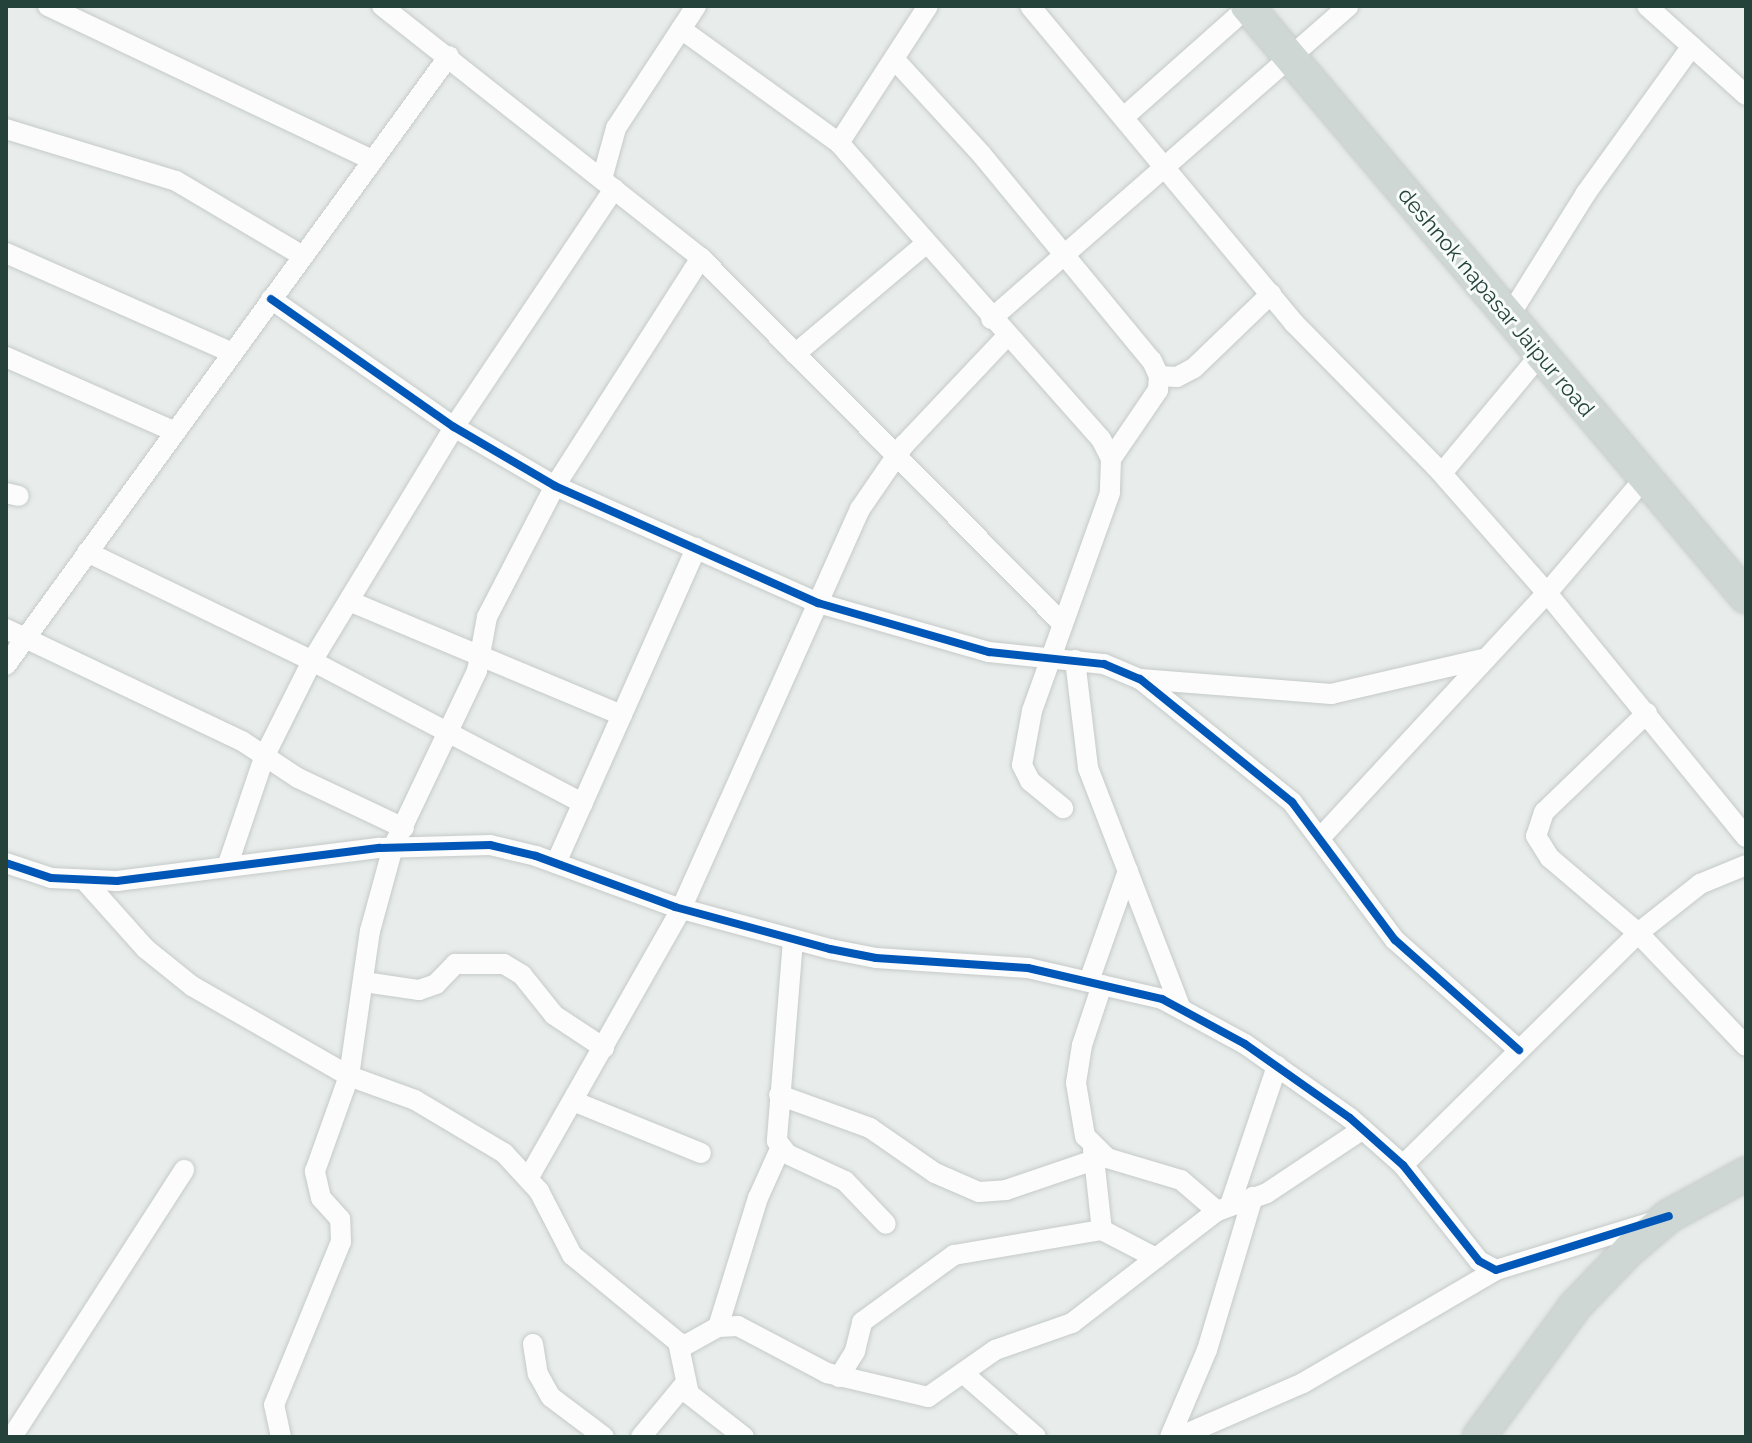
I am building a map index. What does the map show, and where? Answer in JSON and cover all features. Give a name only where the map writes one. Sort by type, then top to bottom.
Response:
[{"type":"main road","name":"deshnok napasar Jaipur road","points":[[1248,6],[1746,597]]},
{"type":"main road","points":[[1479,1437],[1576,1305],[1669,1216],[1746,1174]]},
{"type":"street","points":[[48,6],[373,160]]},
{"type":"street","points":[[382,6],[701,258],[1061,622]]},
{"type":"street","points":[[227,867],[265,755],[312,661],[454,427],[608,184],[616,128],[696,6]]},
{"type":"street","points":[[839,143],[928,6]]},
{"type":"street","points":[[1030,6],[1271,294],[1442,473],[1547,593],[1746,837]]},
{"type":"street","points":[[1124,117],[1248,6]]},
{"type":"street","points":[[991,319],[1348,6]]},
{"type":"street","points":[[1654,8],[1746,95]]},
{"type":"street","points":[[681,29],[839,143],[991,319],[1101,439],[1111,459],[1110,493],[1061,622],[1053,657],[1032,711],[1022,765],[1030,781],[1063,808]]},
{"type":"street","points":[[1508,318],[1586,193],[1692,46]]},
{"type":"street","points":[[6,665],[15,634],[87,552],[449,56]]},
{"type":"street","points":[[895,60],[1064,253],[1159,376],[1158,390],[1111,459]]},
{"type":"street","points":[[6,129],[176,181],[303,256]]},
{"type":"street","points":[[795,354],[927,243]]},
{"type":"street","points":[[6,253],[233,353]]},
{"type":"street","points":[[281,1437],[274,1405],[341,1242],[340,1219],[321,1198],[315,1171],[349,1076],[370,931],[393,847],[449,732],[481,655],[487,617],[555,486],[701,258]]},
{"type":"street","points":[[1159,376],[1177,377],[1194,368],[1271,294]]},
{"type":"street","points":[[271,299],[454,427],[555,486],[818,603],[989,652],[1075,660],[1140,679],[1331,694],[1487,658]]},
{"type":"street","points":[[529,1177],[681,909],[860,509],[895,456],[1007,336]]},
{"type":"street","points":[[1442,473],[1540,355]]},
{"type":"street","points":[[6,357],[175,432]]},
{"type":"street","points":[[1321,837],[1547,593],[1644,479]]},
{"type":"street","points":[[556,863],[696,548]]},
{"type":"street","points":[[87,552],[312,661],[583,803]]},
{"type":"street","points":[[349,601],[622,715]]},
{"type":"street","points":[[15,634],[265,755],[298,778],[404,828]]},
{"type":"street","points":[[1075,660],[1088,768],[1180,1006]]},
{"type":"street","points":[[1140,679],[1292,802],[1395,940],[1519,1050]]},
{"type":"street","points":[[1647,713],[1544,812],[1536,836],[1550,858],[1638,933],[1746,1046]]},
{"type":"street","points":[[6,863],[51,878],[86,882],[393,847],[490,845],[556,863],[681,909],[793,940],[876,958],[1028,968],[1096,983],[1180,1006],[1277,1066],[1363,1129],[1403,1165],[1479,1261],[1496,1270]]},
{"type":"street","points":[[1403,1165],[1638,933],[1700,884],[1746,865]]},
{"type":"street","points":[[1102,1230],[1094,1154],[1077,1112],[1076,1083],[1096,983],[1128,871]]},
{"type":"street","points":[[86,882],[168,969],[349,1076],[415,1100],[475,1133],[529,1177],[572,1255],[682,1347],[684,1385],[698,1404],[744,1437]]},
{"type":"street","points":[[718,1327],[758,1198],[780,1149],[776,1131],[793,940]]},
{"type":"street","points":[[364,982],[419,990],[436,984],[455,964],[504,964],[522,975],[554,1015],[604,1048]]},
{"type":"street","points":[[1224,1208],[1277,1066]]},
{"type":"street","points":[[779,1095],[870,1128],[943,1178],[979,1192],[1006,1190],[1094,1154],[1181,1180],[1224,1208]]},
{"type":"street","points":[[573,1101],[701,1153]]},
{"type":"street","points":[[682,1347],[718,1327],[738,1326],[839,1377],[928,1397],[1008,1343],[1072,1323],[1224,1208],[1281,1185],[1363,1129]]},
{"type":"street","points":[[780,1149],[845,1181],[886,1224]]},
{"type":"street","points":[[9,1437],[184,1170]]},
{"type":"street","points":[[1181,1436],[1253,1197]]},
{"type":"street","points":[[1181,1436],[1303,1383],[1496,1270],[1669,1216]]},
{"type":"street","points":[[839,1377],[855,1351],[862,1322],[954,1255],[1102,1230],[1156,1258]]},
{"type":"street","points":[[533,1344],[538,1374],[551,1397],[604,1437]]},
{"type":"street","points":[[963,1373],[1036,1437]]},
{"type":"street","points":[[641,1437],[684,1385]]},
{"type":"cycle path","points":[[271,299],[454,427],[555,486],[818,603],[989,652],[1104,664],[1140,679],[1292,802],[1395,940],[1519,1050]]},
{"type":"cycle path","points":[[6,863],[51,878],[117,881],[380,848],[490,845],[536,856],[675,907],[830,949],[876,958],[1028,968],[1162,999],[1245,1044],[1350,1118],[1403,1165],[1479,1261],[1496,1270],[1669,1216]]}]
